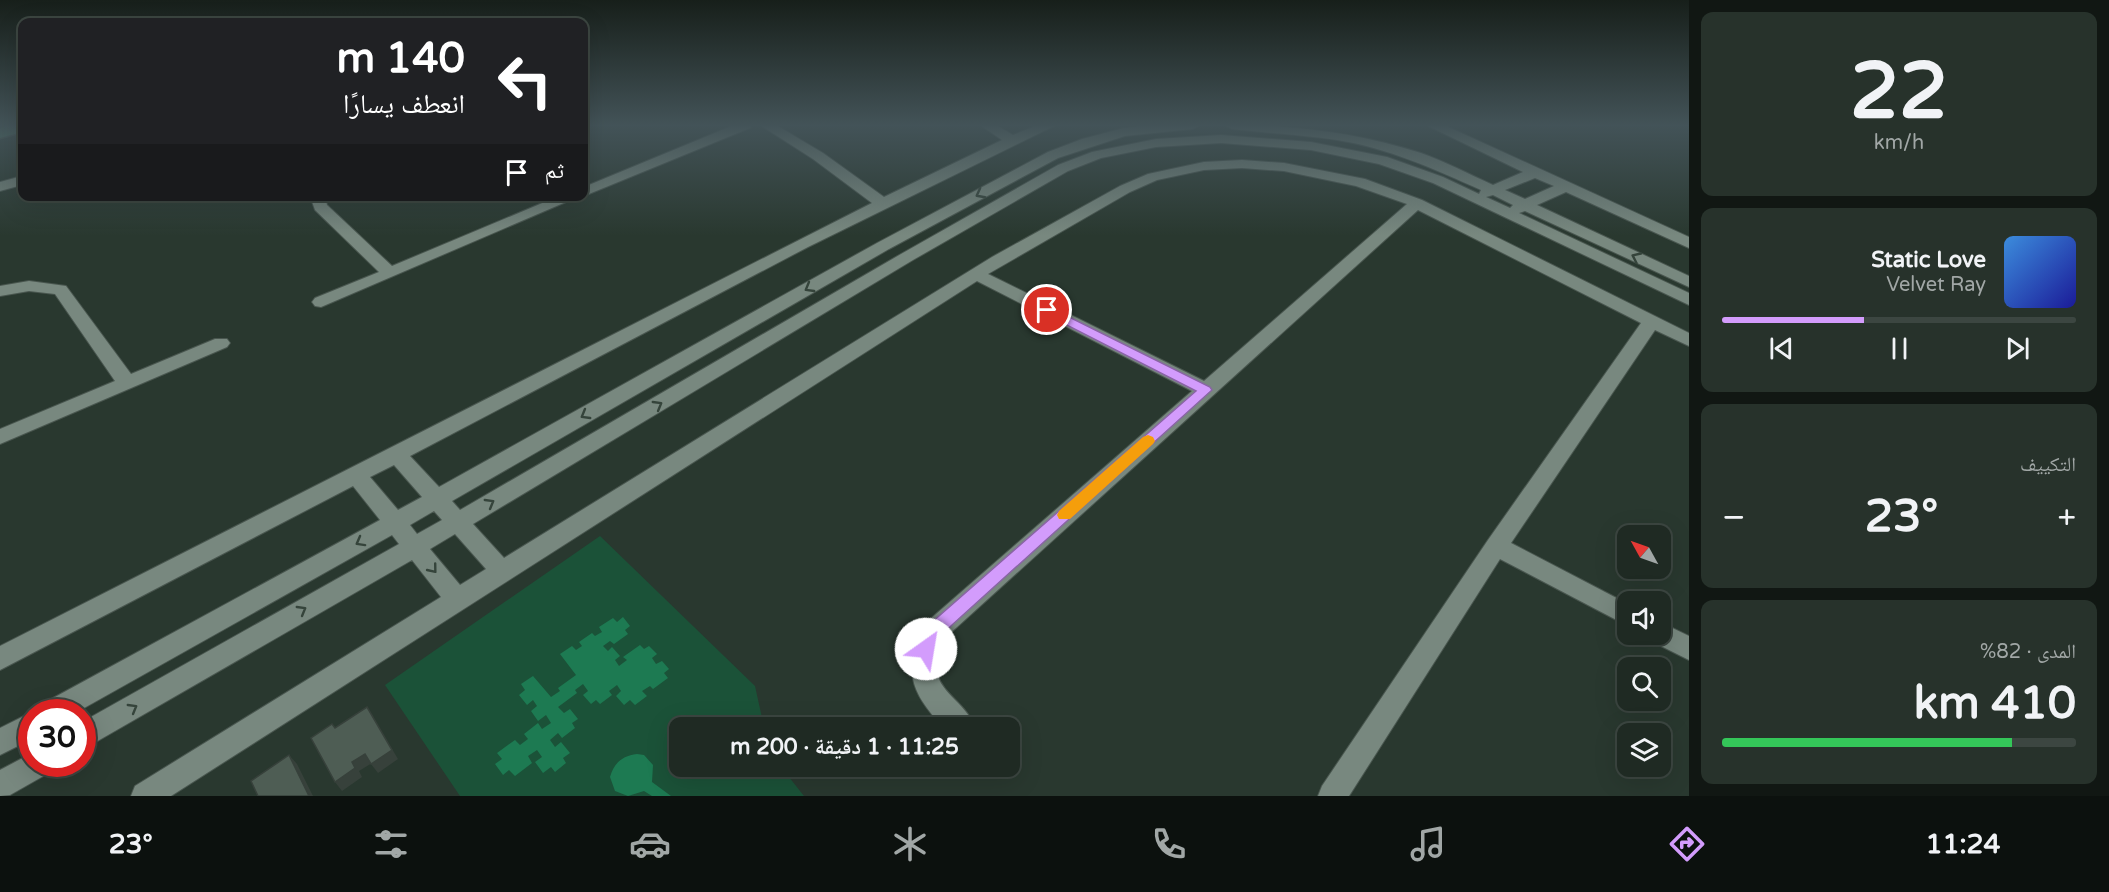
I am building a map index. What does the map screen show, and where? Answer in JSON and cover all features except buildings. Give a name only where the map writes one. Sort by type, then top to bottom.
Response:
[{"type":"street","points":[[588,190],[656,162]]},
{"type":"street","points":[[826,162],[883,204]]},
{"type":"street","points":[[0,659],[967,162]]},
{"type":"street","points":[[76,699],[437,499],[883,246],[1040,162]]},
{"type":"street","points":[[96,729],[457,522],[918,251],[1063,168],[1078,162]]},
{"type":"street","points":[[1389,162],[1438,180],[1689,300]]},
{"type":"street","points":[[1429,162],[1526,205],[1689,282]]},
{"type":"street","points":[[1514,162],[1689,243]]},
{"type":"street","points":[[145,796],[976,274],[1132,186],[1153,177],[1185,169],[1242,164],[1303,170],[1360,182],[1417,202],[1689,340]]},
{"type":"street","points":[[1474,198],[1536,172]]},
{"type":"street","points":[[0,187],[18,181]]},
{"type":"street","points":[[1507,214],[1566,186]]},
{"type":"street","points":[[318,201],[320,207],[390,273]]},
{"type":"street","points":[[321,302],[561,201]]},
{"type":"street","points":[[952,717],[936,702],[929,688],[924,661],[926,649],[937,628],[1417,202]]},
{"type":"street","points":[[976,274],[1206,390]]},
{"type":"street","points":[[0,291],[29,286],[60,290],[127,383]]},
{"type":"street","points":[[1332,796],[1496,546],[1652,321]]},
{"type":"street","points":[[0,437],[221,343]]},
{"type":"street","points":[[396,454],[502,572]]},
{"type":"street","points":[[356,475],[458,600]]},
{"type":"street","points":[[1496,546],[1617,610]]},
{"type":"street","points":[[1671,639],[1689,648]]},
{"type":"street","points":[[0,742],[18,732]]},
{"type":"street","points":[[0,785],[18,775]]},
{"type":"shaded area","points":[[600,536],[755,686],[762,717],[669,717],[669,777],[789,777],[804,796],[460,796],[385,685]]},
{"type":"shaded area","points":[[623,617],[630,626],[625,630],[628,634],[614,644],[610,641],[603,646],[608,651],[612,647],[620,656],[615,660],[619,666],[627,660],[623,657],[640,645],[644,649],[649,646],[657,654],[652,658],[656,664],[662,661],[669,669],[664,673],[668,678],[653,689],[650,686],[642,691],[647,696],[635,705],[630,700],[624,705],[616,696],[621,691],[617,685],[609,691],[612,695],[600,704],[596,700],[591,704],[583,695],[588,691],[583,684],[575,690],[577,693],[558,707],[564,713],[570,709],[578,719],[572,723],[575,728],[562,738],[558,733],[550,740],[555,747],[561,742],[570,753],[563,758],[566,763],[555,772],[551,767],[543,773],[535,762],[542,757],[537,750],[528,756],[532,763],[515,776],[509,770],[503,775],[495,764],[502,759],[497,753],[515,740],[520,745],[528,739],[524,734],[538,723],[542,729],[551,723],[546,715],[538,721],[531,711],[537,706],[533,700],[527,705],[519,695],[525,690],[521,684],[533,676],[551,697],[560,691],[558,688],[576,675],[560,654],[572,646],[576,650],[582,646],[579,642],[592,633],[595,636],[602,632],[599,627],[613,618],[617,622]]},
{"type":"shaded area","points":[[637,754],[644,755],[653,765],[652,782],[671,796],[652,796],[644,791],[628,796],[615,791],[610,777],[614,768],[623,758]]},
{"type":"slow traffic","points":[[1064,515],[1148,441]]},
{"type":"route","points":[[926,649],[937,628],[1206,390],[1047,310]]}]
